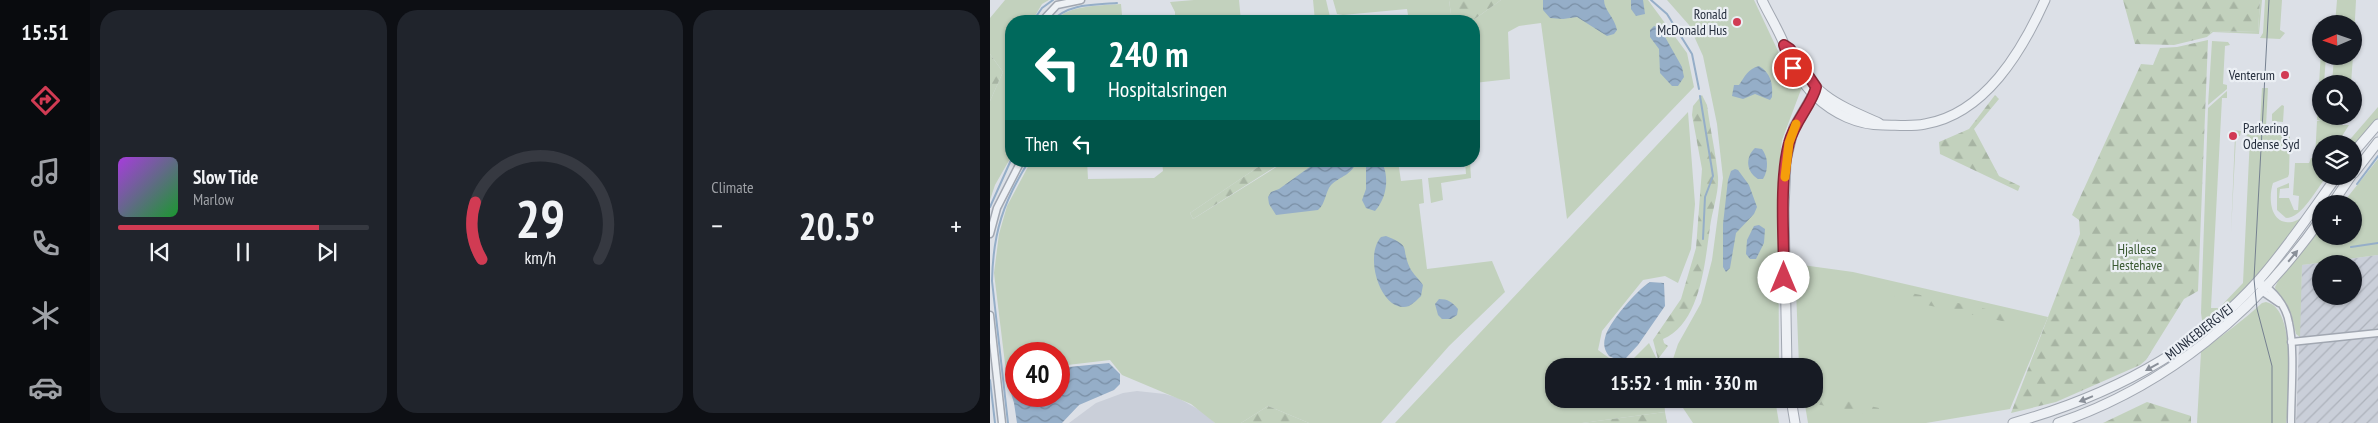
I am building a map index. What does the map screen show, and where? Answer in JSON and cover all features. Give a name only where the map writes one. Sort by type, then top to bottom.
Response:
[{"type":"street","points":[[1048,15],[1057,6],[1081,0]]},
{"type":"street","points":[[1762,0],[1793,68],[1814,91],[1844,116]]},
{"type":"street","points":[[1786,160],[1797,128],[1806,111],[1810,108],[1820,106],[1864,124],[1906,126],[1939,121],[1958,113],[1990,88],[2012,59],[2045,0]]},
{"type":"street","points":[[1814,91],[1841,107],[1884,125]]},
{"type":"street","points":[[1787,358],[1784,218],[1786,160],[1794,127],[1814,91]]},
{"type":"street","points":[[2362,143],[2378,124]]},
{"type":"street","points":[[2362,163],[2378,142]]},
{"type":"street","points":[[990,234],[997,208],[1018,167]]},
{"type":"street","name":"MUNKEBJERGVEJ","points":[[2013,423],[2089,398],[2165,360],[2213,324],[2258,281],[2286,247],[2330,185]]},
{"type":"street","name":"MUNKEBJERGVEJ","points":[[2058,423],[2093,410],[2137,389],[2186,358],[2235,319],[2265,289],[2312,230]]},
{"type":"street","points":[[2258,281],[2281,305],[2290,324],[2291,423]]},
{"type":"street","points":[[990,316],[1002,423]]},
{"type":"street","points":[[2291,342],[2378,334]]},
{"type":"street","points":[[1792,408],[1795,423]]},
{"type":"shaded area","points":[[2378,255],[2378,423],[2296,423],[2302,265],[2312,264],[2312,305],[2362,305],[2362,257]]},
{"type":"shaded area","points":[[1137,391],[1165,394],[1178,398],[1203,412],[1215,423],[1069,423],[1096,403],[1123,393]]},
{"type":"green space","points":[[1005,0],[1049,0],[1042,4],[1036,15],[1005,15],[1005,167],[995,185],[990,200],[990,101],[1003,72],[990,54],[990,18]]},
{"type":"green space","points":[[1239,0],[1240,15],[1175,15],[1170,2]]},
{"type":"green space","points":[[1313,0],[1326,0],[1330,15],[1314,15]]},
{"type":"green space","points":[[1333,0],[1449,0],[1451,15],[1408,15],[1407,9],[1337,14]]},
{"type":"green space","points":[[1449,0],[1501,0],[1480,15],[1451,15]]},
{"type":"green space","points":[[1501,0],[1648,0],[1687,53],[1694,87],[1567,219],[1541,23],[1519,26],[1508,32],[1510,79],[1480,82],[1480,15]]},
{"type":"green space","points":[[1667,0],[1754,0],[1778,51],[1802,87],[1782,140],[1778,176],[1779,358],[1673,358],[1678,344],[1701,303],[1712,260],[1723,178],[1717,124],[1703,56],[1689,25]]},
{"type":"green space","points":[[2123,0],[2260,0],[2258,32],[2212,31],[2207,37],[2174,45],[2135,44]]},
{"type":"green space","points":[[2260,0],[2262,0],[2259,34],[2213,32],[2207,37],[2212,31],[2258,32]]},
{"type":"green space","points":[[2265,0],[2282,0],[2280,30],[2285,33],[2280,39],[2260,38],[2263,33]]},
{"type":"green space","points":[[2337,0],[2356,0],[2355,15],[2336,15]]},
{"type":"green space","points":[[1121,4],[1122,15],[1061,15],[1068,11]]},
{"type":"green space","name":"Hjallese Hestehave","points":[[2208,40],[2198,291],[2184,299],[2146,360],[2140,365],[2056,402],[2011,413],[2080,234],[2079,220],[2072,215],[2141,64],[2153,65],[2160,48],[2177,47]]},
{"type":"green space","points":[[2212,41],[2228,42],[2230,45],[2225,46],[2223,84],[2227,85],[2227,89],[2208,105]]},
{"type":"green space","points":[[990,54],[1003,72],[990,101]]},
{"type":"green space","points":[[2320,65],[2325,65],[2325,75],[2320,75]]},
{"type":"green space","points":[[2333,65],[2352,65],[2352,75],[2333,75]]},
{"type":"green space","points":[[2262,88],[2268,88],[2266,126],[2260,126]]},
{"type":"green space","points":[[2227,91],[2227,98],[2222,98],[2211,308],[2219,308],[2243,283],[2250,137],[2246,136],[2251,131],[2286,133],[2290,137],[2289,174],[2288,177],[2273,183],[2271,189],[2272,209],[2279,219],[2285,222],[2292,222],[2305,216],[2252,282],[2203,327],[2201,313],[2208,108]]},
{"type":"green space","points":[[1702,95],[1707,105],[1718,183],[1699,290],[1686,320],[1676,331],[1663,339],[1664,343],[1668,346],[1658,358],[1653,340],[1681,299],[1696,248],[1702,169],[1692,115],[1693,106]]},
{"type":"green space","points":[[1995,95],[1999,99],[1974,129],[1999,176],[2020,186],[2018,191],[1940,154],[1939,142],[1969,129]]},
{"type":"green space","points":[[2282,105],[2284,106],[2283,122],[2272,121],[2272,114]]},
{"type":"green space","points":[[2378,107],[2378,118],[2362,137],[2362,135],[2354,135]]},
{"type":"green space","points":[[1688,112],[1695,204],[1691,249],[1678,283],[1665,276],[1643,280],[1602,331],[1598,350],[1609,358],[1545,358],[1545,408],[1665,408],[1665,412],[1582,423],[1395,423]]},
{"type":"green space","points":[[2317,125],[2349,125],[2343,135],[2316,135]]},
{"type":"green space","points":[[2232,130],[2241,131],[2240,136],[2236,136],[2231,233],[2235,136],[2231,136]]},
{"type":"green space","points":[[2311,158],[2312,185],[2321,185],[2312,195],[2309,202],[2298,213],[2286,218],[2277,210],[2277,188],[2289,183],[2289,188],[2280,189],[2279,198],[2289,198],[2294,210],[2298,210],[2299,196],[2293,195],[2295,163],[2309,163]]},
{"type":"green space","points":[[2378,159],[2378,255],[2362,257],[2362,255],[2312,255],[2312,264],[2302,265],[2300,337],[2296,334],[2291,313],[2276,292],[2275,287],[2312,239],[2312,245],[2362,245],[2362,195],[2349,195],[2357,185],[2362,185],[2362,179]]},
{"type":"green space","points":[[1028,167],[1087,167],[1088,179],[1154,178],[1163,171],[1163,167],[1258,167],[1190,213],[1193,219],[1276,167],[1399,167],[1401,181],[1422,179],[1424,203],[1419,204],[1427,269],[1492,261],[1505,292],[1449,346],[1381,423],[1309,423],[1268,406],[1241,423],[1215,423],[1191,404],[1122,375],[1110,360],[1070,365],[1070,342],[1005,342],[1005,364],[994,273],[999,234],[1007,206]]},
{"type":"green space","points":[[1258,167],[1275,167],[1193,219],[1190,213]]},
{"type":"green space","points":[[1465,167],[1470,167],[1471,178],[1441,183],[1443,200],[1431,203],[1428,178],[1466,174]]},
{"type":"green space","points":[[1795,264],[1853,272],[2048,317],[2010,409],[1926,423],[1808,423],[1806,408],[1823,408],[1823,358],[1799,358]]},
{"type":"green space","points":[[1897,290],[2014,315],[2011,323],[1894,298]]},
{"type":"green space","points":[[2266,302],[2276,307],[2282,318],[2286,333],[2289,368],[2286,423],[2197,423],[2201,352],[2262,303]]},
{"type":"green space","points":[[1649,343],[1656,358],[1634,358]]},
{"type":"green space","points":[[1823,396],[1879,408],[1877,417],[1823,405]]},
{"type":"green space","points":[[2147,402],[2191,416],[2191,423],[2103,423]]},
{"type":"green space","points":[[1268,406],[1309,423],[1241,423]]},
{"type":"green space","points":[[1683,408],[1776,408],[1779,423],[1693,423]]},
{"type":"green space","points":[[1665,412],[1667,423],[1582,423]]},
{"type":"water","points":[[1543,0],[1604,0],[1604,4],[1617,30],[1614,34],[1607,36],[1577,17],[1550,18],[1543,10]]},
{"type":"water","points":[[1631,0],[1643,0],[1645,14],[1636,16],[1631,9]]},
{"type":"water","points":[[1654,26],[1660,28],[1682,67],[1684,77],[1678,86],[1672,86],[1660,73],[1659,49],[1650,37],[1650,30]]},
{"type":"water","points":[[1759,66],[1769,75],[1772,92],[1770,100],[1755,94],[1743,99],[1732,96],[1734,85],[1739,85],[1749,71]]},
{"type":"water","points":[[1755,148],[1762,149],[1767,159],[1767,167],[1763,179],[1758,179],[1754,176],[1749,168],[1748,160]]},
{"type":"water","points":[[1310,167],[1353,167],[1331,185],[1323,204],[1318,210],[1276,215],[1269,204],[1268,197],[1271,192],[1279,189]]},
{"type":"water","points":[[1366,167],[1384,167],[1386,173],[1385,193],[1375,211],[1366,208],[1362,200],[1366,189]]},
{"type":"water","points":[[1738,170],[1749,185],[1757,207],[1754,214],[1736,233],[1730,268],[1726,272],[1723,267],[1723,224],[1728,180],[1731,171]]},
{"type":"water","points":[[1759,225],[1765,229],[1764,243],[1756,259],[1750,259],[1746,254],[1747,240],[1754,226]]},
{"type":"water","points":[[1386,236],[1403,245],[1410,268],[1423,285],[1421,296],[1409,306],[1399,306],[1391,302],[1378,282],[1374,257],[1376,246],[1381,237]]},
{"type":"water","points":[[1650,282],[1664,283],[1665,306],[1638,345],[1626,358],[1609,356],[1605,350],[1604,341],[1611,324],[1644,286]]},
{"type":"water","points":[[1439,299],[1447,300],[1454,304],[1458,309],[1457,315],[1451,319],[1442,319],[1438,315],[1435,304]]},
{"type":"water","points":[[1109,363],[1120,374],[1120,384],[1114,390],[1079,405],[1062,423],[1017,423],[1015,407],[1070,407],[1070,367]]},
{"type":"waterway","points":[[1037,15],[1042,8],[1053,0]]},
{"type":"waterway","points":[[1651,0],[1667,14],[1692,54],[1699,89]]},
{"type":"waterway","points":[[1059,15],[1082,6],[1117,3]]},
{"type":"waterway","points":[[1700,96],[1713,176],[1705,197],[1703,239]]},
{"type":"waterway","points":[[2362,177],[2378,156]]},
{"type":"waterway","points":[[990,207],[1008,167]]},
{"type":"waterway","points":[[1008,423],[992,281],[993,264],[1001,218],[1012,190],[1025,167]]},
{"type":"waterway","points":[[2351,247],[2378,243]]},
{"type":"waterway","points":[[990,380],[995,423]]},
{"type":"tram line","points":[[2269,0],[2254,279],[2257,309],[2272,366],[2272,423]]},
{"type":"slow traffic","points":[[1785,177],[1789,143],[1796,124]]},
{"type":"place","name":"Ronald McDonald Hus","points":[[1737,22]]},
{"type":"place","name":"Venterum","points":[[2285,75]]},
{"type":"place","name":"Parkering Odense Syd","points":[[2233,136]]},
{"type":"route","points":[[1784,278],[1786,160],[1794,127],[1804,108],[1814,95],[1816,87],[1790,49],[1784,45],[1786,55],[1793,68]]}]
